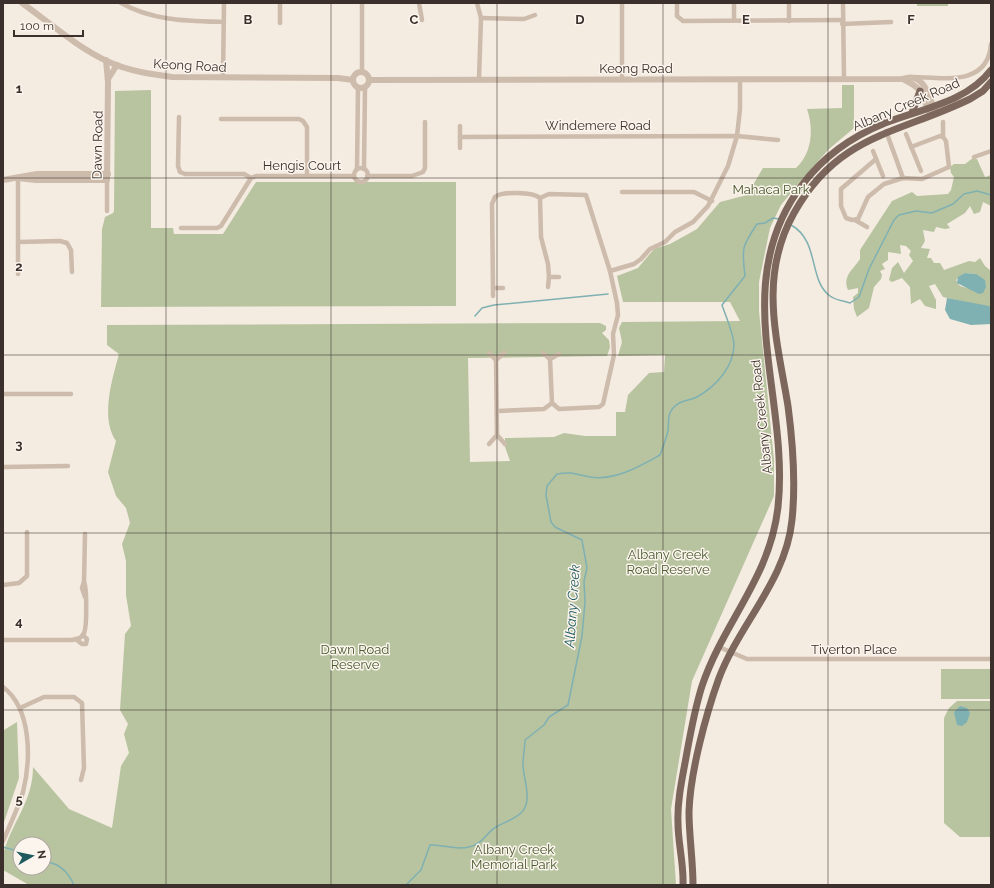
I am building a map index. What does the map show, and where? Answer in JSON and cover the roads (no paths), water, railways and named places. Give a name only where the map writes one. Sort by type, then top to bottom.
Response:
[{"type":"main road","name":"Albany Creek Road","points":[[683,885],[678,821],[681,783],[695,709],[702,685],[719,647],[758,576],[772,543],[776,526],[780,483],[780,459],[765,338],[764,310],[767,264],[779,226],[785,212],[802,186],[831,155],[865,132],[970,90],[991,70]]},
{"type":"main road","name":"Albany Creek Road","points":[[693,885],[689,826],[691,792],[706,722],[720,678],[731,652],[763,600],[782,561],[792,524],[794,454],[774,326],[772,296],[777,258],[787,228],[793,215],[811,187],[837,160],[853,149],[886,131],[977,95],[991,82]]},
{"type":"main road","points":[[912,113],[919,86]]},
{"type":"main road","points":[[831,155],[837,160]]},
{"type":"street","name":"Keong Road","points":[[22,3],[85,48],[106,60],[147,74],[172,77],[338,78],[353,80]]},
{"type":"street","points":[[121,3],[144,14],[168,20],[224,22]]},
{"type":"street","points":[[223,78],[224,3]]},
{"type":"street","points":[[280,3],[280,23]]},
{"type":"street","points":[[362,3],[362,72]]},
{"type":"street","points":[[419,3],[422,20]]},
{"type":"street","points":[[477,3],[481,18],[479,79]]},
{"type":"street","points":[[622,3],[622,79]]},
{"type":"street","points":[[677,3],[676,16],[683,21],[789,20],[891,22]]},
{"type":"street","points":[[734,3],[734,20]]},
{"type":"street","points":[[789,3],[789,20]]},
{"type":"street","points":[[843,3],[842,22],[844,79]]},
{"type":"street","points":[[481,18],[524,18],[535,15]]},
{"type":"street","name":"Keong Road","points":[[369,80],[904,79],[913,77],[965,76],[975,74],[983,68],[988,60],[991,44]]},
{"type":"street","name":"Dawn Road","points":[[106,60],[108,79],[107,211]]},
{"type":"street","points":[[108,79],[117,65]]},
{"type":"street","points":[[362,72],[368,75],[369,80],[365,87],[364,169],[367,176],[365,180],[360,181],[354,176],[357,169],[358,88],[354,84],[353,80],[354,75],[362,72]]},
{"type":"street","points":[[913,77],[930,106],[932,114]]},
{"type":"street","name":"Keong Road","points":[[919,86],[932,77]]},
{"type":"street","points":[[610,271],[634,264],[642,259],[650,249],[665,242],[675,232],[693,222],[712,201],[728,166],[737,136],[740,109],[740,79]]},
{"type":"street","points":[[904,79],[919,86]]},
{"type":"street","points":[[358,88],[365,87]]},
{"type":"street","points":[[179,117],[178,166],[180,172],[185,174],[244,174],[251,178]]},
{"type":"street","points":[[221,119],[299,119],[303,121],[307,127],[307,175]]},
{"type":"street","points":[[367,176],[412,176],[422,172],[425,168],[425,122]]},
{"type":"street","points":[[855,220],[858,219],[868,197],[884,184],[903,178],[919,180],[948,169],[949,164],[946,141],[943,137],[943,122]]},
{"type":"street","points":[[460,126],[460,148]]},
{"type":"street","points":[[886,131],[903,178]]},
{"type":"street","points":[[906,134],[920,171]]},
{"type":"street","name":"Windemere Road","points":[[460,137],[737,136],[778,140]]},
{"type":"street","points":[[911,147],[940,136],[943,137]]},
{"type":"street","points":[[873,150],[883,176]]},
{"type":"street","points":[[974,157],[991,151]]},
{"type":"street","points":[[867,227],[855,220],[846,218],[843,214],[841,206],[841,189],[876,159]]},
{"type":"street","points":[[357,169],[364,169]]},
{"type":"street","points":[[3,180],[37,174],[108,177]]},
{"type":"street","name":"Hengis Court","points":[[181,228],[217,228],[221,226],[251,178],[261,175],[354,176]]},
{"type":"street","points":[[18,178],[18,274]]},
{"type":"street","points":[[622,192],[694,192],[712,201]]},
{"type":"street","points":[[493,296],[492,201],[495,197],[500,194],[531,194],[540,198],[549,194],[586,195],[615,291],[618,315],[613,328],[614,355],[603,404],[599,407],[559,408],[552,403]]},
{"type":"street","points":[[540,198],[541,237],[549,277],[548,287]]},
{"type":"street","points":[[18,242],[60,241],[67,243],[71,247],[72,272]]},
{"type":"street","points":[[549,277],[559,277]]},
{"type":"street","points":[[493,288],[503,288]]},
{"type":"street","points":[[489,353],[496,360],[497,435],[505,444]]},
{"type":"street","points":[[496,360],[504,353]]},
{"type":"street","points":[[543,353],[550,359],[552,403]]},
{"type":"street","points":[[550,359],[559,354]]},
{"type":"street","points":[[3,394],[71,394]]},
{"type":"street","points":[[497,411],[544,409],[552,403]]},
{"type":"street","points":[[489,444],[497,435]]},
{"type":"street","points":[[3,467],[68,466]]},
{"type":"street","points":[[3,585],[20,583],[27,576],[27,532]]},
{"type":"street","points":[[77,640],[83,635],[85,629],[85,597],[82,588],[84,582],[85,534]]},
{"type":"street","points":[[3,640],[77,640],[82,644],[86,644],[87,639],[83,635]]},
{"type":"street","name":"Tiverton Place","points":[[719,647],[747,659],[991,659]]},
{"type":"street","points":[[3,687],[15,699],[20,708],[24,717],[27,733],[26,779],[22,795],[3,840]]},
{"type":"street","points":[[20,708],[44,697],[74,697],[82,703],[84,768],[81,780]]},
{"type":"water","points":[[965,273],[976,274],[985,280],[986,287],[983,293],[979,294],[957,283],[958,277]]},
{"type":"water","points":[[947,298],[989,306],[991,308],[991,324],[971,325],[950,319],[945,310]]},
{"type":"water","points":[[960,706],[967,708],[970,713],[967,722],[962,726],[957,725],[954,712]]},
{"type":"waterway","name":"Albany Creek","points":[[791,225],[800,232],[806,241],[823,289],[830,296],[850,303],[859,297],[869,269],[894,220],[899,215],[916,211],[932,213],[953,204],[964,194],[977,191],[991,195]]},
{"type":"waterway","name":"Albany Creek","points":[[406,885],[421,870],[430,845],[440,845],[454,848],[474,846],[496,827],[522,812],[527,802],[527,789],[523,770],[525,740],[544,725],[549,717],[568,705],[582,636],[585,602],[584,581],[587,568],[582,540],[555,527],[551,522],[546,495],[547,486],[557,474],[571,473],[599,478],[609,477],[627,472],[660,455],[668,431],[669,416],[675,405],[704,393],[723,375],[727,368],[731,360],[734,344],[731,330],[722,305],[745,276],[743,259],[744,248],[748,238],[757,224],[765,223],[773,218],[779,219]]},
{"type":"waterway","points":[[475,316],[482,308],[494,305],[608,294]]},
{"type":"waterway","name":"Albany Creek","points":[[3,847],[12,849]]},
{"type":"waterway","name":"Albany Creek","points":[[52,863],[59,866],[66,872],[74,885]]},
{"type":"park label","name":"Mahaca Park","points":[[771,189]]},
{"type":"park label","name":"Albany Creek Road Reserve","points":[[668,562]]},
{"type":"park label","name":"Dawn Road Reserve","points":[[355,656]]},
{"type":"park label","name":"Albany Creek Memorial Park","points":[[514,856]]}]
